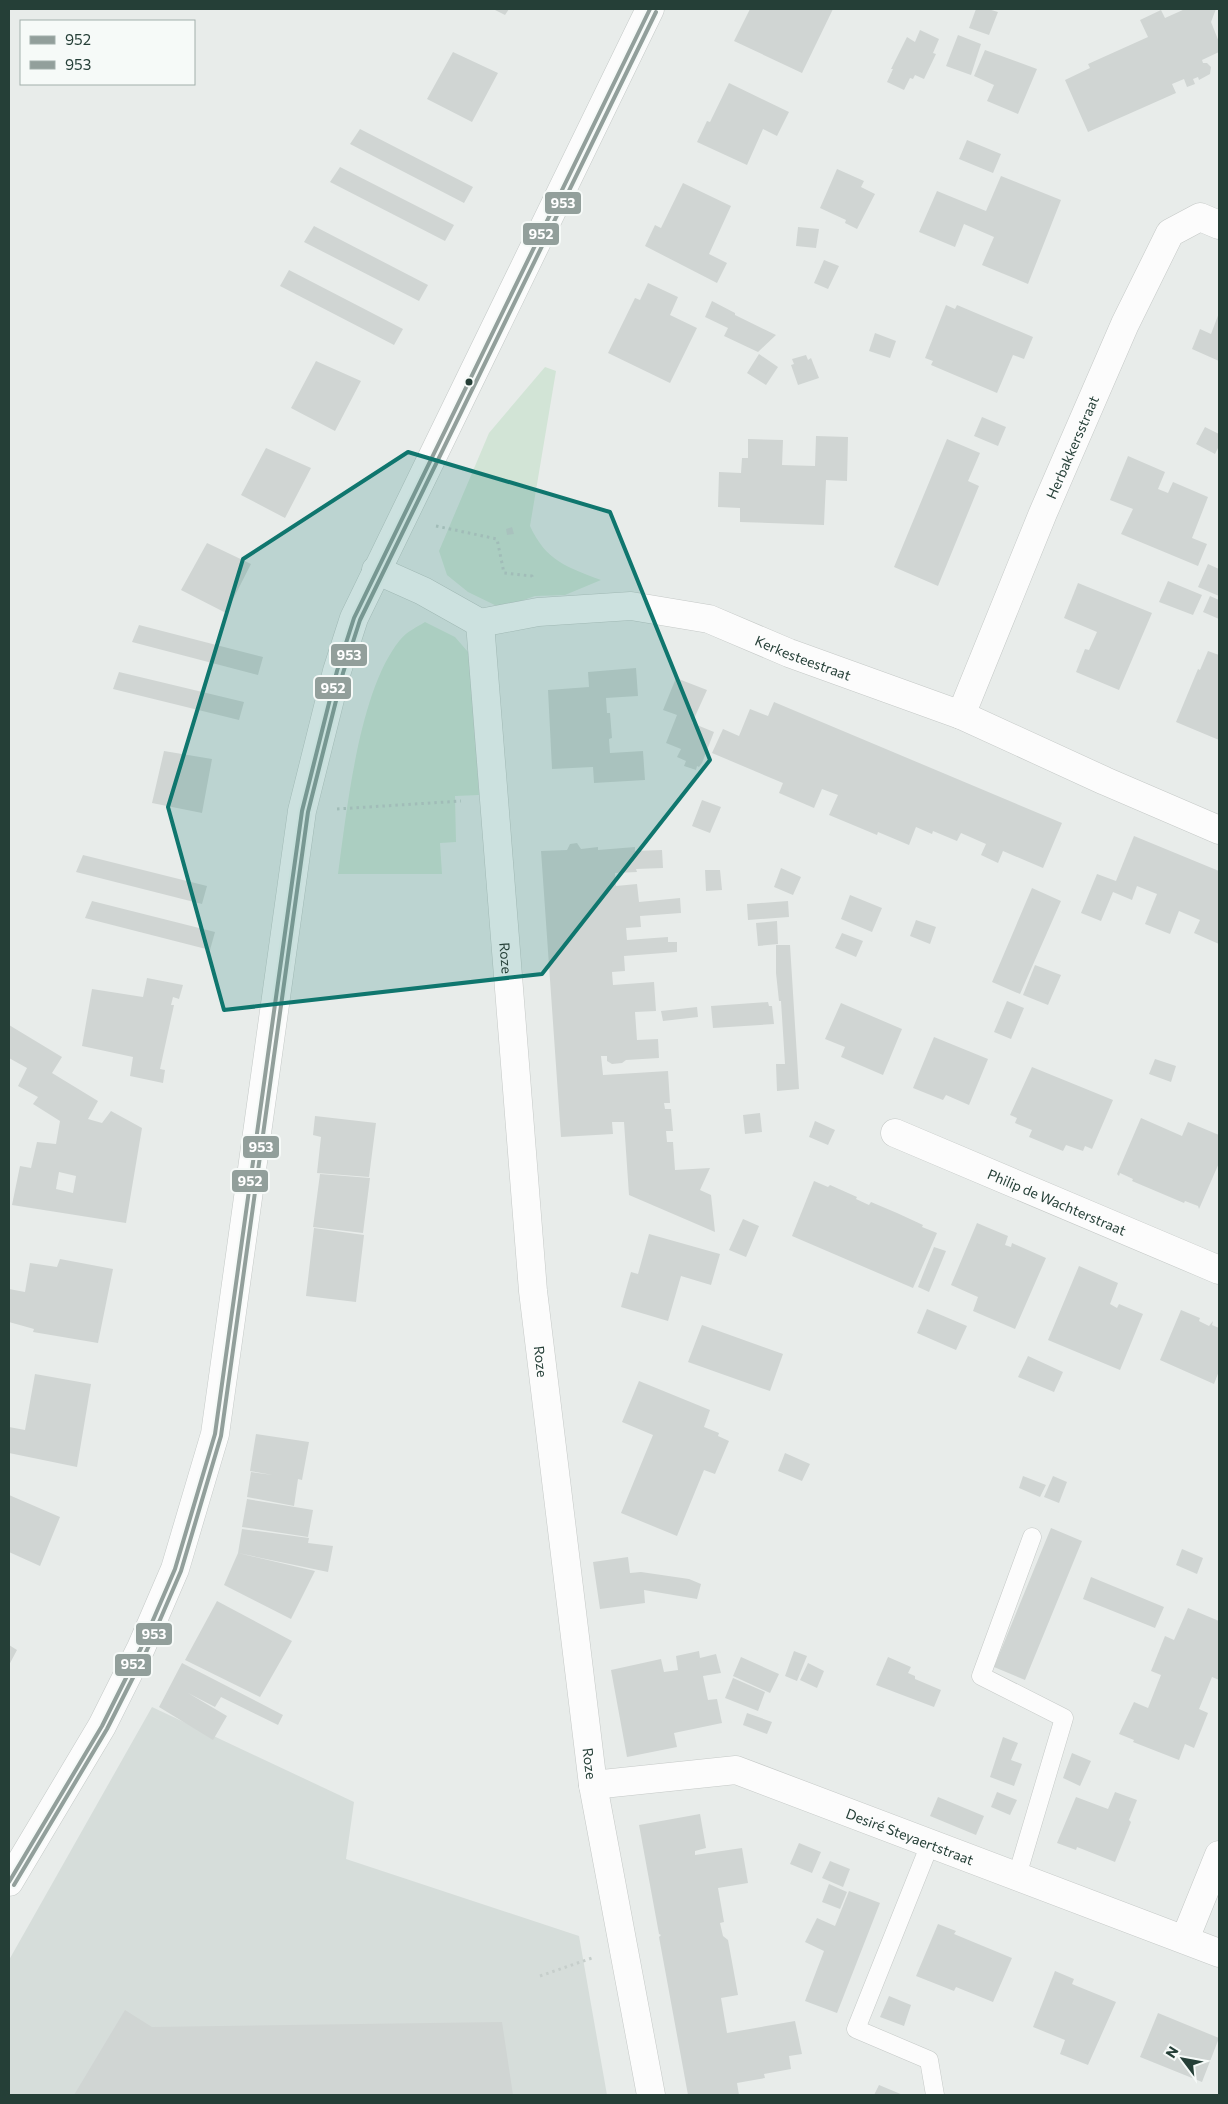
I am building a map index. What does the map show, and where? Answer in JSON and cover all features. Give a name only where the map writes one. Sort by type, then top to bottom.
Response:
[{"type":"street","points":[[9,1882],[102,1726],[141,1648],[175,1569],[215,1434],[302,811],[337,672],[354,618],[650,9]]},
{"type":"street","name":"Herbakkersstraat","points":[[961,715],[1042,513],[1125,324],[1170,233],[1200,217],[1219,225]]},
{"type":"street","points":[[376,570],[423,591],[480,623]]},
{"type":"street","name":"Kerkesteestraat","points":[[480,623],[538,612],[631,606],[709,619],[789,653],[961,715],[1105,781],[1219,830]]},
{"type":"street","name":"Roze","points":[[480,623],[533,1291],[593,1785],[651,2095]]},
{"type":"street","name":"Philip de Wachterstraat","points":[[895,1133],[1219,1270]]},
{"type":"street","name":"Desiré Steyaertstraat","points":[[593,1785],[736,1770],[1219,1953]]},
{"type":"street","points":[[1185,1939],[1219,1855]]},
{"type":"lane","points":[[1018,1876],[1064,1718],[981,1676],[1032,1537]]},
{"type":"lane","points":[[930,1844],[856,2029],[929,2060],[935,2095]]},
{"type":"path","points":[[402,519],[496,539],[504,573],[532,576],[538,612]]},
{"type":"path","points":[[302,811],[494,799]]},
{"type":"path","points":[[540,1976],[624,1947]]},
{"type":"highlighted area","points":[[408,452],[610,512],[710,760],[542,974],[224,1010],[168,807],[243,559]]},
{"type":"shaded area","points":[[152,1707],[354,1802],[346,1859],[579,1936],[607,2095],[9,2095],[9,1960]]},
{"type":"green space","points":[[545,367],[556,371],[530,526],[536,538],[551,555],[578,571],[601,580],[565,595],[535,596],[501,608],[468,592],[447,575],[439,551],[489,433]]},
{"type":"green space","points":[[425,622],[455,637],[468,652],[472,673],[479,795],[455,796],[456,842],[440,843],[442,874],[338,874],[357,751],[374,689],[386,662],[402,637]]},
{"type":"building","points":[[493,9],[509,9],[505,15]]},
{"type":"building","points":[[750,9],[833,9],[802,73],[734,41]]},
{"type":"building","points":[[976,9],[988,9],[998,12],[989,35],[969,28]]},
{"type":"building","points":[[1185,9],[1216,9],[1211,22],[1219,42],[1219,52],[1202,60],[1203,63],[1207,63],[1211,67],[1210,74],[1199,80],[1198,77],[1193,79],[1195,84],[1187,87],[1184,79],[1172,84],[1176,93],[1088,132],[1065,80],[1090,68],[1088,64],[1148,37],[1140,20],[1161,10],[1165,18]]},
{"type":"building","points":[[920,30],[939,39],[933,53],[936,54],[924,79],[915,75],[913,79],[910,78],[904,90],[887,82],[893,69],[891,69],[907,37],[915,42]]},
{"type":"building","points":[[958,35],[981,44],[971,75],[946,66]]},
{"type":"building","points":[[985,50],[1037,69],[1018,114],[987,101],[994,85],[974,76]]},
{"type":"building","points":[[453,52],[498,73],[472,122],[427,99]]},
{"type":"building","points":[[729,83],[789,112],[777,136],[763,129],[747,165],[697,142],[707,121],[710,122]]},
{"type":"building","points":[[360,129],[473,187],[464,203],[350,144]]},
{"type":"building","points":[[967,140],[1001,154],[993,173],[959,159]]},
{"type":"building","points":[[340,167],[454,225],[445,241],[330,182]]},
{"type":"building","points":[[837,169],[864,181],[861,187],[875,194],[857,229],[845,223],[846,220],[820,208]]},
{"type":"building","points":[[1001,176],[1061,200],[1028,284],[982,265],[994,237],[964,224],[955,247],[919,232],[937,191],[986,211]]},
{"type":"building","points":[[683,183],[731,206],[709,254],[727,263],[717,283],[645,246],[655,225],[661,228]]},
{"type":"building","points":[[314,226],[428,285],[419,301],[304,242]]},
{"type":"building","points":[[798,227],[819,229],[816,248],[796,246]]},
{"type":"building","points":[[824,260],[839,266],[828,289],[814,283]]},
{"type":"building","points":[[289,270],[403,329],[394,345],[280,286]]},
{"type":"building","points":[[648,283],[678,297],[670,315],[697,328],[670,383],[608,353],[635,298],[640,300]]},
{"type":"building","points":[[712,301],[735,313],[735,315],[776,335],[758,352],[724,336],[728,328],[705,317]]},
{"type":"building","points":[[946,305],[955,309],[957,305],[1033,337],[1024,359],[1013,355],[997,393],[931,365],[933,361],[925,358]]},
{"type":"building","points":[[1219,313],[1219,361],[1192,349],[1200,329],[1211,334]]},
{"type":"building","points":[[875,333],[896,341],[890,358],[869,351]]},
{"type":"building","points":[[759,354],[778,367],[766,385],[747,373]]},
{"type":"building","points":[[806,355],[808,360],[811,358],[819,378],[798,385],[791,365],[794,364],[792,359]]},
{"type":"building","points":[[316,361],[361,381],[335,431],[291,408]]},
{"type":"building","points":[[982,417],[1006,427],[998,446],[974,436]]},
{"type":"building","points":[[1205,427],[1219,434],[1219,446],[1215,454],[1196,444]]},
{"type":"building","points":[[816,436],[848,437],[847,481],[826,480],[824,525],[740,522],[740,508],[718,507],[719,472],[741,473],[742,458],[748,458],[748,439],[783,440],[782,465],[815,466]]},
{"type":"building","points":[[947,439],[980,453],[968,481],[979,486],[938,586],[894,567]]},
{"type":"building","points":[[266,448],[311,468],[285,518],[241,495]]},
{"type":"building","points":[[1128,456],[1165,472],[1158,489],[1168,493],[1173,482],[1208,497],[1192,538],[1207,544],[1198,566],[1121,534],[1133,509],[1110,500]]},
{"type":"building","points":[[512,527],[514,534],[507,535],[506,529]]},
{"type":"building","points":[[207,543],[251,564],[226,613],[181,590]]},
{"type":"building","points":[[1208,564],[1219,569],[1219,596],[1198,587]]},
{"type":"building","points":[[1168,581],[1202,595],[1193,615],[1159,602]]},
{"type":"building","points":[[1078,583],[1152,613],[1119,690],[1076,672],[1085,649],[1089,650],[1097,632],[1064,618]]},
{"type":"building","points":[[1210,596],[1219,600],[1219,619],[1203,612]]},
{"type":"building","points":[[139,625],[263,657],[258,675],[132,642]]},
{"type":"building","points":[[1208,651],[1219,655],[1219,740],[1176,722],[1198,669],[1200,670]]},
{"type":"building","points":[[636,668],[638,696],[606,698],[607,713],[610,713],[612,738],[609,739],[610,753],[643,751],[645,780],[594,783],[593,767],[552,769],[548,690],[589,687],[588,672]]},
{"type":"building","points":[[119,672],[244,702],[239,720],[113,689]]},
{"type":"building","points":[[676,678],[707,690],[692,723],[714,732],[702,763],[699,767],[697,766],[696,770],[684,766],[686,761],[677,757],[681,749],[666,743],[677,715],[663,710]]},
{"type":"building","points":[[774,702],[1062,823],[1043,868],[1003,851],[998,863],[981,855],[986,844],[961,833],[957,841],[933,831],[932,834],[916,827],[909,845],[878,832],[877,835],[829,815],[838,795],[822,789],[814,808],[779,793],[783,783],[712,753],[723,729],[739,736],[750,709],[768,716]]},
{"type":"building","points":[[164,751],[212,759],[202,813],[152,803]]},
{"type":"building","points":[[702,800],[721,807],[710,833],[692,826]]},
{"type":"building","points":[[1134,836],[1219,871],[1219,944],[1194,933],[1200,920],[1179,911],[1170,934],[1145,924],[1157,894],[1137,886],[1132,900],[1113,892],[1101,921],[1081,913],[1097,874],[1116,881]]},
{"type":"building","points":[[577,843],[581,849],[598,847],[598,850],[635,847],[635,851],[662,850],[663,868],[636,869],[637,872],[615,873],[616,886],[637,884],[639,902],[680,898],[681,913],[640,916],[641,927],[626,928],[627,940],[668,937],[668,942],[677,942],[677,952],[624,956],[625,971],[612,972],[613,985],[654,982],[656,1011],[635,1012],[637,1040],[658,1039],[659,1058],[626,1060],[622,1063],[612,1064],[607,1061],[607,1056],[601,1056],[603,1075],[668,1071],[670,1103],[664,1103],[665,1109],[671,1109],[673,1131],[666,1131],[667,1142],[673,1142],[675,1170],[710,1168],[700,1190],[711,1195],[715,1232],[629,1195],[624,1122],[612,1122],[613,1134],[561,1137],[541,851],[567,850],[570,844]]},
{"type":"building","points":[[83,855],[207,886],[202,904],[76,872]]},
{"type":"building","points":[[781,868],[801,877],[793,895],[774,887]]},
{"type":"building","points":[[705,870],[720,870],[722,890],[706,891]]},
{"type":"building","points":[[1032,888],[1061,901],[1020,994],[992,982]]},
{"type":"building","points":[[850,895],[882,908],[872,932],[841,919]]},
{"type":"building","points":[[92,901],[215,932],[210,950],[85,918]]},
{"type":"building","points":[[788,901],[789,917],[748,920],[747,904]]},
{"type":"building","points":[[916,920],[936,927],[930,944],[910,936]]},
{"type":"building","points":[[777,921],[778,944],[758,946],[756,923]]},
{"type":"building","points":[[842,933],[863,941],[856,957],[835,948]]},
{"type":"building","points":[[776,945],[790,945],[799,1089],[777,1091],[776,1064],[785,1064],[781,1001],[779,1001],[776,973]]},
{"type":"building","points":[[1035,965],[1061,975],[1048,1005],[1023,995]]},
{"type":"building","points":[[147,978],[183,985],[179,999],[173,997],[171,1005],[174,1005],[160,1069],[165,1070],[163,1083],[130,1076],[133,1057],[82,1046],[92,989],[143,997]]},
{"type":"building","points":[[1007,1001],[1024,1008],[1011,1039],[994,1032]]},
{"type":"building","points":[[768,1002],[769,1006],[772,1006],[774,1024],[713,1028],[711,1006]]},
{"type":"building","points":[[841,1003],[902,1029],[883,1075],[841,1057],[845,1047],[825,1039]]},
{"type":"building","points":[[697,1007],[698,1017],[663,1021],[661,1011]]},
{"type":"building","points":[[9,1025],[62,1057],[52,1073],[98,1101],[88,1119],[102,1123],[111,1111],[142,1128],[126,1223],[12,1205],[20,1166],[31,1168],[37,1142],[56,1144],[60,1121],[33,1104],[38,1097],[18,1086],[27,1068],[9,1058]],"holes":[[[59,1172],[76,1176],[73,1193],[56,1189]]]},
{"type":"building","points":[[934,1037],[988,1059],[969,1105],[946,1095],[943,1100],[913,1088]]},
{"type":"building","points":[[1155,1059],[1176,1066],[1171,1082],[1149,1074]]},
{"type":"building","points":[[1032,1067],[1113,1100],[1092,1149],[1085,1146],[1083,1151],[1066,1145],[1063,1151],[1029,1137],[1032,1130],[1015,1123],[1017,1118],[1010,1115]]},
{"type":"building","points":[[760,1113],[762,1132],[745,1134],[743,1115]]},
{"type":"building","points":[[315,1116],[376,1123],[369,1177],[317,1173],[321,1137],[313,1135]]},
{"type":"building","points":[[1141,1118],[1182,1136],[1188,1122],[1219,1135],[1219,1163],[1199,1209],[1198,1206],[1185,1201],[1184,1203],[1132,1181],[1133,1179],[1120,1173],[1119,1176],[1117,1174]]},
{"type":"building","points":[[815,1121],[835,1130],[828,1145],[809,1137]]},
{"type":"building","points":[[320,1174],[370,1178],[363,1233],[313,1227]]},
{"type":"building","points":[[814,1181],[828,1187],[830,1185],[857,1197],[856,1199],[869,1205],[871,1202],[937,1233],[913,1288],[792,1236]]},
{"type":"building","points":[[743,1219],[759,1226],[746,1257],[729,1250]]},
{"type":"building","points":[[977,1223],[1008,1236],[1005,1245],[1011,1247],[1012,1243],[1046,1258],[1015,1329],[973,1311],[978,1297],[951,1285]]},
{"type":"building","points":[[314,1228],[364,1235],[356,1302],[306,1296]]},
{"type":"building","points":[[649,1234],[720,1254],[711,1285],[681,1276],[668,1321],[621,1307],[631,1272],[638,1274]]},
{"type":"building","points":[[934,1247],[946,1251],[929,1292],[918,1287]]},
{"type":"building","points":[[60,1259],[113,1269],[98,1343],[33,1332],[34,1329],[9,1322],[9,1289],[25,1292],[30,1263],[57,1267]]},
{"type":"building","points":[[1079,1266],[1118,1283],[1110,1304],[1117,1308],[1119,1304],[1143,1314],[1120,1370],[1048,1340]]},
{"type":"building","points":[[927,1309],[967,1326],[956,1350],[917,1333]]},
{"type":"building","points":[[1181,1310],[1200,1318],[1199,1321],[1209,1326],[1213,1321],[1212,1325],[1219,1328],[1219,1371],[1214,1384],[1160,1360]]},
{"type":"building","points":[[702,1325],[783,1354],[770,1391],[688,1362]]},
{"type":"building","points":[[1028,1356],[1063,1372],[1054,1392],[1018,1377]]},
{"type":"building","points":[[35,1374],[91,1384],[77,1467],[9,1453],[9,1427],[25,1430]]},
{"type":"building","points":[[639,1381],[710,1410],[704,1427],[719,1433],[718,1436],[729,1441],[715,1474],[704,1470],[677,1536],[621,1513],[653,1435],[622,1422]]},
{"type":"building","points":[[256,1434],[309,1442],[302,1480],[298,1479],[294,1506],[247,1497],[251,1472],[273,1475],[250,1471]]},
{"type":"building","points":[[785,1453],[810,1464],[802,1481],[778,1471]]},
{"type":"building","points":[[1023,1476],[1046,1485],[1040,1497],[1019,1488]]},
{"type":"building","points":[[1053,1476],[1067,1482],[1059,1503],[1044,1497]]},
{"type":"building","points":[[9,1495],[60,1517],[40,1566],[9,1552]]},
{"type":"building","points":[[247,1499],[313,1510],[308,1537],[242,1527]]},
{"type":"building","points":[[1051,1528],[1082,1541],[1025,1680],[994,1667]]},
{"type":"building","points":[[242,1529],[309,1538],[308,1543],[333,1546],[328,1572],[238,1553]]},
{"type":"building","points":[[1182,1549],[1203,1558],[1197,1574],[1176,1565]]},
{"type":"building","points":[[238,1553],[315,1571],[291,1619],[224,1585]]},
{"type":"building","points":[[628,1557],[630,1573],[641,1572],[689,1579],[701,1584],[697,1599],[644,1590],[645,1603],[600,1609],[593,1562]]},
{"type":"building","points":[[1091,1577],[1164,1607],[1155,1628],[1083,1599]]},
{"type":"building","points":[[217,1601],[292,1641],[260,1697],[185,1660]]},
{"type":"building","points":[[1188,1608],[1219,1621],[1219,1680],[1212,1677],[1199,1709],[1208,1713],[1194,1748],[1185,1744],[1179,1760],[1133,1742],[1134,1740],[1119,1734],[1134,1702],[1148,1708],[1161,1675],[1151,1671],[1165,1636],[1174,1640]]},
{"type":"building","points":[[9,1645],[17,1650],[9,1665]]},
{"type":"building","points":[[699,1651],[700,1658],[716,1654],[721,1673],[703,1676],[708,1700],[717,1699],[722,1723],[674,1733],[677,1747],[627,1757],[611,1670],[661,1659],[664,1672],[678,1670],[676,1656]]},
{"type":"building","points":[[794,1651],[807,1656],[797,1681],[785,1676]]},
{"type":"building","points":[[741,1657],[779,1674],[770,1693],[733,1676]]},
{"type":"building","points":[[888,1657],[911,1667],[908,1673],[915,1676],[915,1679],[941,1690],[934,1707],[876,1685]]},
{"type":"building","points":[[182,1663],[283,1715],[278,1725],[221,1697],[215,1707],[188,1693],[227,1716],[213,1740],[159,1707]]},
{"type":"building","points":[[808,1663],[824,1671],[817,1688],[800,1680]]},
{"type":"building","points":[[733,1678],[765,1692],[758,1711],[725,1698]]},
{"type":"building","points":[[747,1713],[772,1722],[767,1734],[743,1725]]},
{"type":"building","points":[[1003,1737],[1018,1743],[1011,1760],[1022,1764],[1014,1786],[990,1777]]},
{"type":"building","points":[[1072,1753],[1091,1761],[1080,1786],[1063,1778]]},
{"type":"building","points":[[997,1792],[1017,1800],[1010,1815],[991,1807]]},
{"type":"building","points":[[1115,1792],[1137,1800],[1129,1820],[1131,1822],[1115,1862],[1077,1847],[1076,1850],[1057,1843],[1076,1797],[1108,1809]]},
{"type":"building","points":[[938,1797],[984,1816],[976,1835],[930,1816]]},
{"type":"building","points":[[700,1814],[706,1848],[695,1851],[695,1855],[742,1848],[748,1883],[718,1888],[724,1922],[720,1923],[723,1936],[728,1940],[738,1995],[721,1998],[727,2033],[795,2021],[802,2054],[789,2056],[791,2069],[764,2074],[765,2078],[737,2083],[739,2095],[688,2095],[659,1937],[661,1935],[659,1934],[639,1825]]},
{"type":"building","points":[[799,1843],[821,1852],[812,1873],[790,1864]]},
{"type":"building","points":[[830,1861],[850,1869],[843,1887],[822,1878]]},
{"type":"building","points":[[829,1884],[847,1892],[840,1909],[822,1902]]},
{"type":"building","points":[[849,1891],[880,1903],[837,2013],[805,2001],[824,1951],[805,1942],[817,1918],[835,1926]]},
{"type":"building","points":[[938,1924],[956,1931],[954,1934],[1012,1958],[993,2002],[956,1987],[954,1991],[916,1976]]},
{"type":"building","points":[[1055,1971],[1074,1979],[1072,1984],[1116,2002],[1088,2065],[1060,2054],[1065,2040],[1033,2027]]},
{"type":"building","points":[[889,1996],[911,2005],[904,2026],[880,2017]]},
{"type":"building","points":[[125,2010],[152,2027],[502,2022],[513,2095],[74,2095]]},
{"type":"building","points":[[1158,2013],[1219,2038],[1202,2082],[1140,2057]]},
{"type":"building","points":[[879,2085],[903,2095],[874,2095]]},
{"type":"transit line","name":"952","points":[[9,1882],[102,1726],[141,1648],[175,1569],[215,1434],[302,811],[337,671],[354,618],[650,9]]},
{"type":"transit line","name":"953","points":[[14,1885],[107,1729],[147,1650],[181,1571],[221,1436],[308,812],[343,673],[360,620],[656,12]]}]
